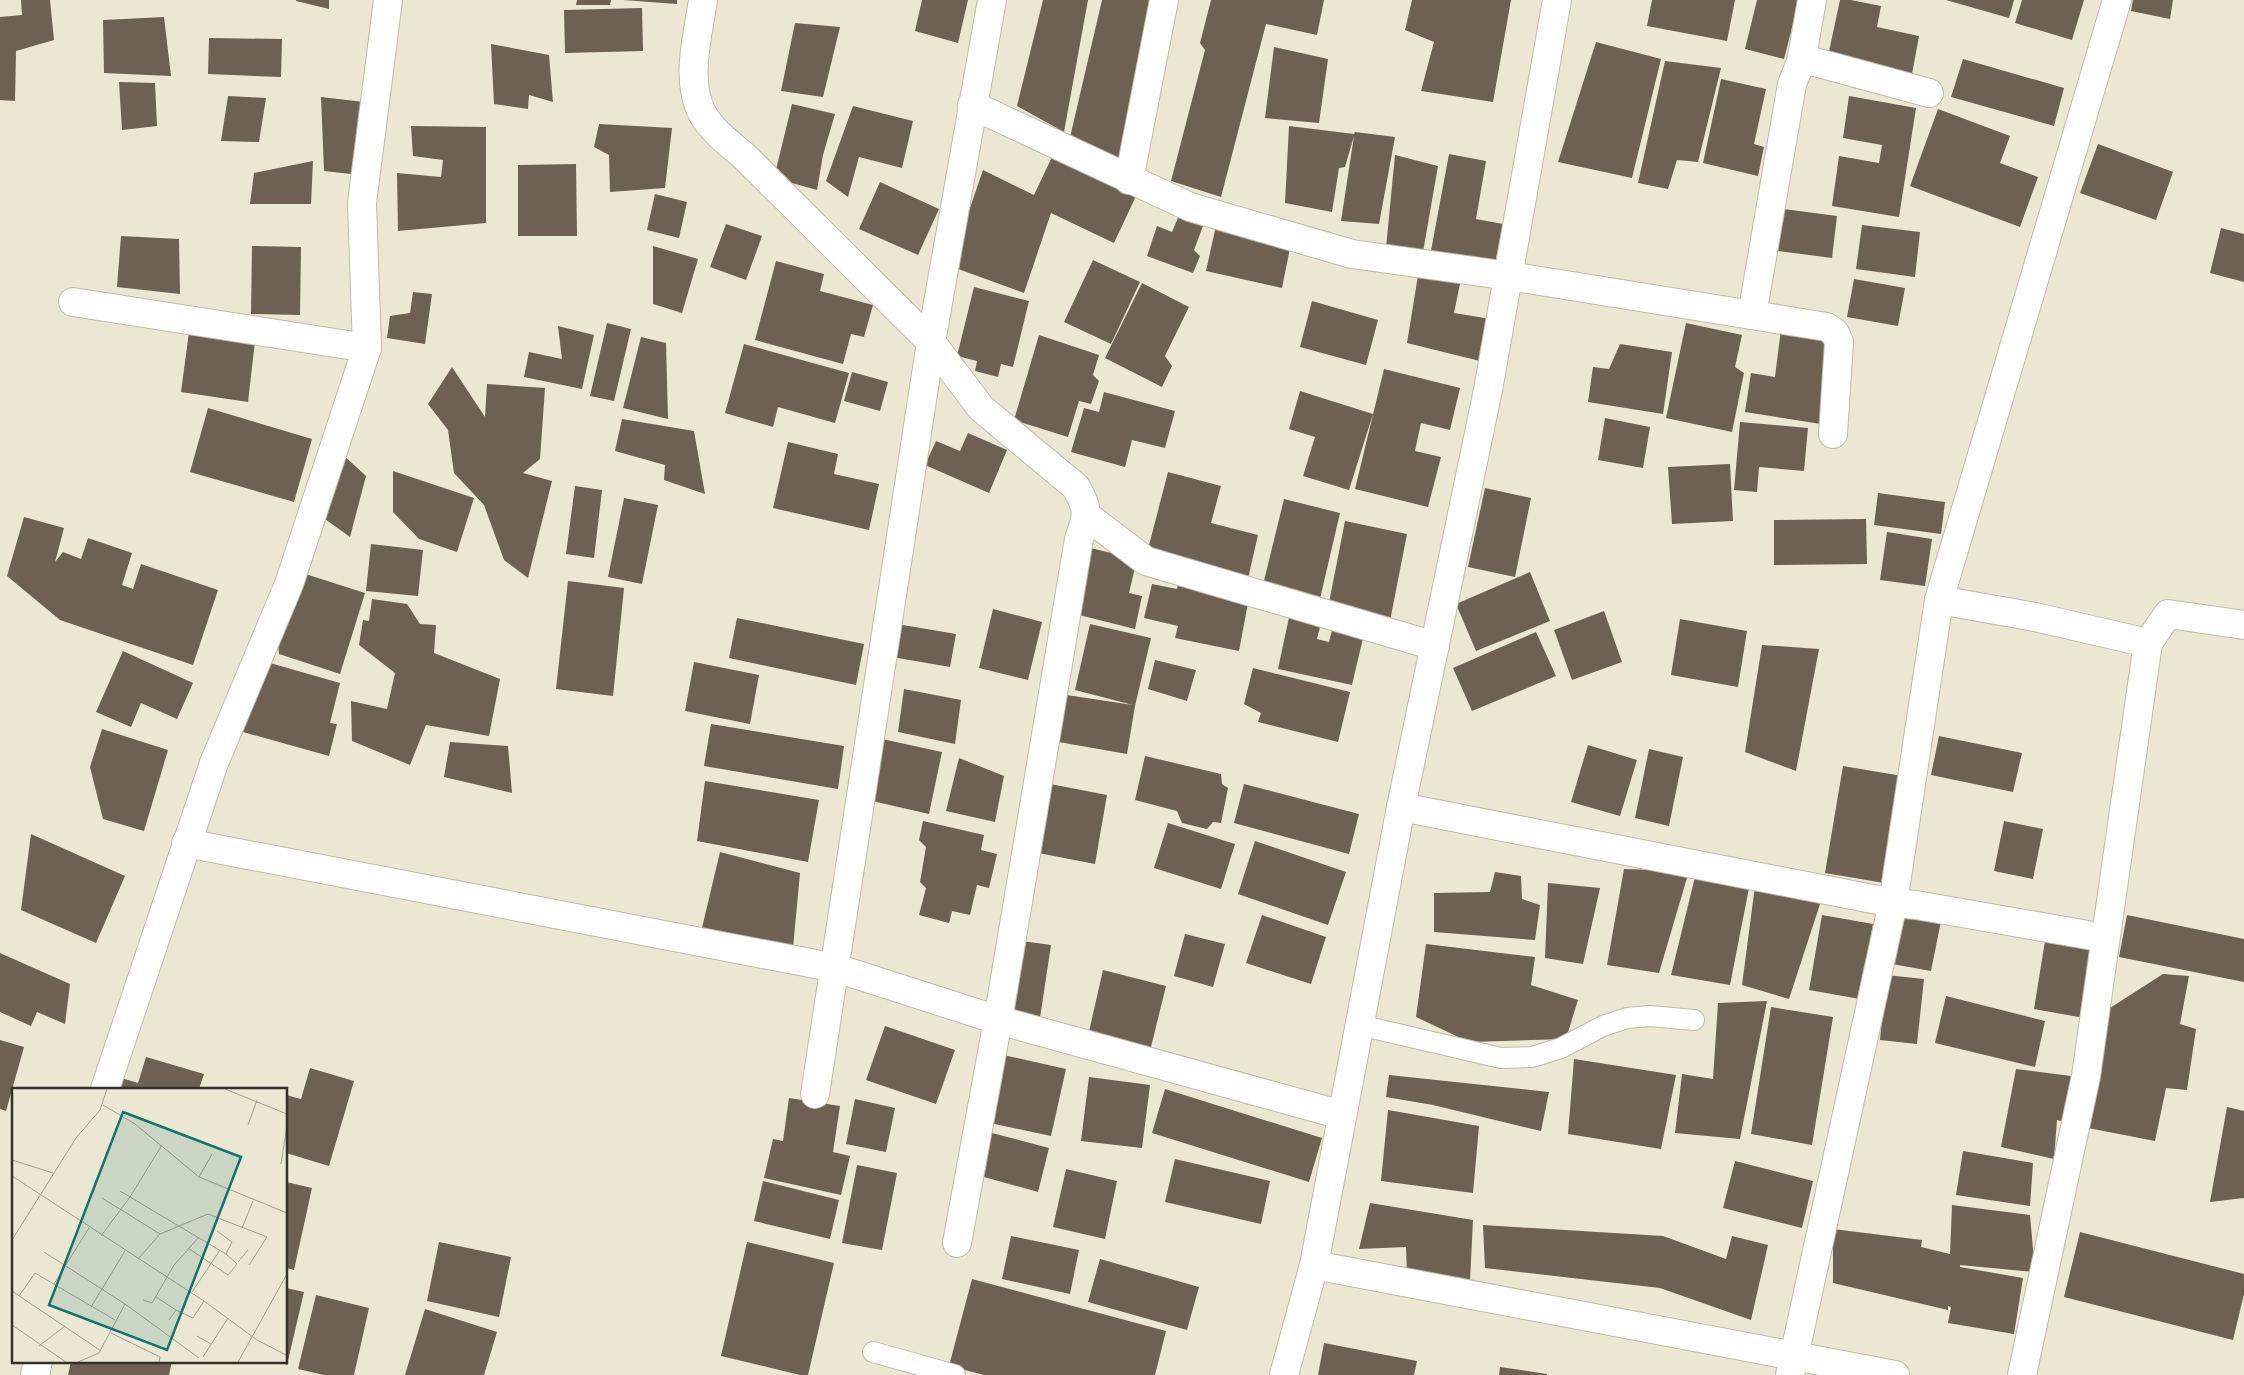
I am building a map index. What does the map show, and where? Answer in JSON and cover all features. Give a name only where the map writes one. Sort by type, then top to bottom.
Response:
[{"type":"street","points":[[105,1088],[214,762],[289,584],[366,348],[362,203],[388,0]]},
{"type":"street","points":[[703,0],[696,49],[694,85],[702,114],[723,138],[752,164],[930,342],[981,408],[1076,487],[1084,503],[1087,516],[1079,539],[998,1020],[957,1243]]},
{"type":"street","points":[[815,1094],[836,968],[930,342],[992,0]]},
{"type":"street","points":[[1129,180],[1164,0]]},
{"type":"street","points":[[1284,1375],[1314,1265],[1401,807],[1486,400],[1557,0]]},
{"type":"street","points":[[1752,314],[1792,84],[1801,62],[1812,0]]},
{"type":"street","points":[[1792,1366],[1893,903],[1939,600],[2117,0]]},
{"type":"street","points":[[1801,62],[1815,62],[1929,93]]},
{"type":"street","points":[[972,105],[1129,180],[1190,206],[1352,254],[1509,276],[1827,327],[1835,333],[1839,342],[1833,434]]},
{"type":"street","points":[[73,302],[366,348]]},
{"type":"street","points":[[1087,516],[1146,561],[1435,646]]},
{"type":"street","points":[[1939,600],[2035,617],[2148,643]]},
{"type":"street","points":[[2022,1375],[2086,1076],[2148,643],[2168,614],[2244,625]]},
{"type":"street","points":[[1401,807],[1893,903],[1916,905],[2105,938]]},
{"type":"street","points":[[186,843],[836,968],[998,1020],[1342,1115]]},
{"type":"street","points":[[1314,1265],[1792,1366],[1895,1375]]},
{"type":"street","points":[[35,1375],[38,1362]]},
{"type":"lane","points":[[1359,1025],[1501,1058],[1532,1057],[1551,1051],[1604,1026],[1627,1018],[1650,1016],[1694,1020]]},
{"type":"lane","points":[[873,1352],[955,1375]]},
{"type":"building","points":[[21,0],[50,0],[54,40],[16,51],[15,101],[0,100],[0,17],[22,15]]},
{"type":"building","points":[[329,0],[329,9],[296,1]]},
{"type":"building","points":[[577,0],[611,0],[610,5],[576,5]]},
{"type":"building","points":[[623,0],[677,0],[677,4]]},
{"type":"building","points":[[922,0],[968,0],[958,43],[915,31]]},
{"type":"building","points":[[1043,0],[1088,0],[1064,132],[1017,106]]},
{"type":"building","points":[[1102,0],[1156,0],[1120,160],[1068,146]]},
{"type":"building","points":[[1211,0],[1324,0],[1317,35],[1266,24],[1221,197],[1171,181],[1205,50],[1200,43]]},
{"type":"building","points":[[1412,0],[1511,0],[1493,102],[1421,91],[1434,42],[1405,30]]},
{"type":"building","points":[[1652,0],[1735,0],[1727,41],[1647,26]]},
{"type":"building","points":[[1757,0],[1799,0],[1784,59],[1745,49]]},
{"type":"building","points":[[1840,0],[1851,0],[1881,6],[1877,27],[1919,36],[1912,74],[1828,56]]},
{"type":"building","points":[[1946,0],[2014,0],[2009,18]]},
{"type":"building","points":[[2022,0],[2084,0],[2072,40],[2015,23]]},
{"type":"building","points":[[2133,0],[2173,0],[2170,19],[2131,11]]},
{"type":"building","points":[[642,8],[643,51],[565,53],[564,10]]},
{"type":"building","points":[[164,17],[171,76],[104,73],[103,20]]},
{"type":"building","points":[[795,23],[840,27],[823,97],[781,91]]},
{"type":"building","points":[[209,38],[282,39],[281,77],[208,74]]},
{"type":"building","points":[[1596,42],[1661,59],[1632,178],[1558,162]]},
{"type":"building","points":[[491,44],[549,55],[553,102],[529,95],[528,109],[494,104]]},
{"type":"building","points":[[1274,47],[1328,59],[1319,123],[1265,118]]},
{"type":"building","points":[[1963,59],[2064,88],[2054,126],[1951,97]]},
{"type":"building","points":[[1665,61],[1721,68],[1698,162],[1677,160],[1668,189],[1638,183]]},
{"type":"building","points":[[1721,79],[1766,89],[1754,144],[1764,147],[1758,176],[1703,163]]},
{"type":"building","points":[[119,82],[155,83],[157,126],[122,130]]},
{"type":"building","points":[[228,96],[266,98],[259,142],[221,141]]},
{"type":"building","points":[[1849,96],[1916,108],[1899,217],[1832,206],[1839,156],[1879,163],[1882,145],[1843,138]]},
{"type":"building","points":[[321,97],[364,102],[360,175],[324,171]]},
{"type":"building","points":[[792,104],[835,114],[823,155],[817,190],[774,178]]},
{"type":"building","points":[[853,106],[913,121],[902,168],[859,157],[848,197],[826,181]]},
{"type":"building","points":[[1938,109],[2010,136],[2000,163],[2038,177],[2020,227],[1910,186]]},
{"type":"building","points":[[599,124],[672,128],[665,188],[610,192],[609,155],[594,147]]},
{"type":"building","points":[[411,126],[486,127],[486,223],[398,231],[397,173],[441,177],[443,160],[413,156]]},
{"type":"building","points":[[1289,126],[1395,137],[1379,224],[1341,221],[1354,136],[1345,167],[1339,168],[1332,212],[1285,203]]},
{"type":"building","points":[[2098,144],[2173,172],[2156,220],[2080,193]]},
{"type":"building","points":[[1449,154],[1486,161],[1476,219],[1503,224],[1494,268],[1430,256]]},
{"type":"building","points":[[1395,155],[1438,166],[1423,252],[1386,248]]},
{"type":"building","points":[[1052,157],[1136,196],[1114,243],[1051,213],[1024,293],[950,266],[983,170],[1034,195]]},
{"type":"building","points":[[313,161],[311,204],[250,204],[254,173]]},
{"type":"building","points":[[576,164],[577,236],[518,236],[518,165]]},
{"type":"building","points":[[880,182],[939,209],[918,255],[859,229]]},
{"type":"building","points":[[655,194],[687,202],[679,238],[647,230]]},
{"type":"building","points":[[1776,208],[1837,216],[1832,258],[1771,250]]},
{"type":"building","points":[[1180,213],[1206,218],[1194,250],[1200,256],[1193,273],[1147,256],[1157,226],[1172,232]]},
{"type":"building","points":[[1217,221],[1291,243],[1282,288],[1206,271]]},
{"type":"building","points":[[726,224],[762,236],[746,280],[710,267]]},
{"type":"building","points":[[1862,225],[1920,232],[1915,277],[1856,269]]},
{"type":"building","points":[[2221,228],[2244,234],[2244,282],[2210,273]]},
{"type":"building","points":[[121,236],[179,239],[180,294],[117,287]]},
{"type":"building","points":[[252,246],[301,247],[300,315],[251,314]]},
{"type":"building","points":[[653,246],[698,259],[682,313],[653,304]]},
{"type":"building","points":[[1093,260],[1140,282],[1111,344],[1064,322]]},
{"type":"building","points":[[776,261],[824,274],[820,291],[873,305],[864,337],[851,334],[843,364],[755,340]]},
{"type":"building","points":[[1420,263],[1462,274],[1454,313],[1491,319],[1480,361],[1407,343]]},
{"type":"building","points":[[1854,279],[1905,288],[1898,326],[1847,317]]},
{"type":"building","points":[[1142,283],[1189,307],[1165,356],[1172,366],[1162,387],[1105,358]]},
{"type":"building","points":[[974,287],[1029,301],[1013,367],[1001,364],[998,377],[975,371],[977,361],[957,356]]},
{"type":"building","points":[[413,292],[432,294],[425,344],[387,338],[390,316],[410,313]]},
{"type":"building","points":[[1312,301],[1378,320],[1366,365],[1300,347]]},
{"type":"building","points":[[607,323],[631,329],[614,401],[590,396]]},
{"type":"building","points":[[1686,323],[1742,335],[1735,367],[1744,373],[1732,432],[1666,418]]},
{"type":"building","points":[[558,326],[594,335],[582,389],[524,377],[529,352],[562,359]]},
{"type":"building","points":[[1781,329],[1834,336],[1821,424],[1745,412],[1751,373],[1775,377]]},
{"type":"building","points":[[189,332],[255,341],[248,402],[181,392]]},
{"type":"building","points":[[1039,335],[1099,355],[1093,375],[1099,381],[1091,404],[1079,401],[1068,437],[1014,420]]},
{"type":"building","points":[[641,337],[666,343],[668,419],[623,408]]},
{"type":"building","points":[[744,344],[849,373],[835,423],[778,407],[773,427],[725,413]]},
{"type":"building","points":[[1620,344],[1672,352],[1663,414],[1588,402],[1593,367],[1609,369]]},
{"type":"building","points":[[452,367],[485,417],[487,384],[545,388],[540,459],[523,473],[552,481],[528,578],[504,560],[484,505],[454,473],[448,430],[428,404]]},
{"type":"building","points":[[1384,369],[1460,388],[1450,430],[1421,423],[1415,451],[1441,457],[1428,507],[1355,489]]},
{"type":"building","points":[[852,372],[888,382],[880,411],[844,401]]},
{"type":"building","points":[[1300,391],[1373,414],[1349,490],[1303,476],[1315,437],[1289,429]]},
{"type":"building","points":[[1104,392],[1175,411],[1165,448],[1132,440],[1125,467],[1071,452],[1084,408],[1099,412]]},
{"type":"building","points":[[208,408],[312,439],[294,502],[190,472]]},
{"type":"building","points":[[1605,418],[1650,427],[1643,468],[1598,460]]},
{"type":"building","points":[[622,419],[694,431],[705,494],[664,480],[665,465],[615,451]]},
{"type":"building","points":[[1740,422],[1808,428],[1804,471],[1759,467],[1757,492],[1734,490]]},
{"type":"building","points":[[968,433],[1007,450],[989,493],[925,465],[936,441],[960,451]]},
{"type":"building","points":[[788,442],[838,454],[834,474],[879,484],[869,530],[773,508]]},
{"type":"building","points":[[340,452],[366,476],[350,537],[325,519]]},
{"type":"building","points":[[1730,464],[1733,521],[1672,524],[1668,467]]},
{"type":"building","points":[[393,471],[474,498],[457,552],[419,539],[393,512]]},
{"type":"building","points":[[1168,472],[1221,486],[1211,523],[1258,535],[1247,583],[1146,557]]},
{"type":"building","points":[[575,486],[602,490],[594,558],[566,554]]},
{"type":"building","points":[[1485,488],[1531,498],[1515,577],[1468,567]]},
{"type":"building","points":[[1878,493],[1945,502],[1941,534],[1874,525]]},
{"type":"building","points":[[624,498],[658,505],[642,584],[608,577]]},
{"type":"building","points":[[1284,499],[1340,513],[1319,603],[1262,589]]},
{"type":"building","points":[[24,517],[64,528],[55,562],[63,552],[81,559],[88,538],[132,553],[122,585],[133,589],[141,564],[218,590],[193,665],[60,620],[7,576]]},
{"type":"building","points":[[1866,519],[1867,564],[1774,565],[1774,520]]},
{"type":"building","points":[[1345,521],[1407,534],[1390,621],[1328,608]]},
{"type":"building","points":[[1887,532],[1932,539],[1925,586],[1880,580]]},
{"type":"building","points":[[371,544],[423,550],[418,596],[366,591]]},
{"type":"building","points":[[1086,547],[1137,559],[1129,593],[1142,596],[1135,629],[1071,613]]},
{"type":"building","points":[[296,571],[365,593],[340,674],[279,654],[277,631]]},
{"type":"building","points":[[1530,572],[1550,621],[1476,651],[1456,604]]},
{"type":"building","points":[[1180,576],[1248,603],[1239,651],[1175,638],[1178,626],[1144,618],[1152,584],[1177,589]]},
{"type":"building","points":[[568,581],[624,588],[613,696],[556,689]]},
{"type":"building","points":[[372,599],[407,604],[420,624],[436,625],[434,653],[500,679],[489,736],[426,725],[410,765],[352,741],[351,701],[387,709],[395,673],[359,645],[363,620],[369,621]]},
{"type":"building","points":[[1291,608],[1323,615],[1317,639],[1329,642],[1332,630],[1363,638],[1352,685],[1278,669]]},
{"type":"building","points":[[993,609],[1042,622],[1028,680],[979,668]]},
{"type":"building","points":[[1604,611],[1622,662],[1572,680],[1554,630]]},
{"type":"building","points":[[737,618],[864,644],[856,685],[729,658]]},
{"type":"building","points":[[1680,619],[1747,631],[1738,687],[1671,675]]},
{"type":"building","points":[[897,624],[956,634],[950,667],[892,657]]},
{"type":"building","points":[[1090,624],[1151,638],[1135,706],[1127,754],[1053,741],[1060,694],[1133,705],[1075,690]]},
{"type":"building","points":[[1536,632],[1556,676],[1472,711],[1453,668]]},
{"type":"building","points":[[1762,645],[1819,649],[1796,771],[1745,752]]},
{"type":"building","points":[[123,651],[193,683],[177,719],[141,703],[131,727],[96,712]]},
{"type":"building","points":[[1155,660],[1196,670],[1187,701],[1148,689]]},
{"type":"building","points":[[263,661],[340,683],[330,723],[337,724],[329,756],[243,732]]},
{"type":"building","points":[[694,662],[759,675],[750,724],[685,711]]},
{"type":"building","points":[[1253,668],[1350,692],[1338,742],[1258,722],[1261,713],[1244,704]]},
{"type":"building","points":[[904,689],[961,700],[955,744],[898,732]]},
{"type":"building","points":[[711,724],[844,746],[838,789],[704,766]]},
{"type":"building","points":[[102,729],[168,750],[144,831],[103,819],[90,767]]},
{"type":"building","points":[[1939,736],[2022,753],[2013,792],[1931,775]]},
{"type":"building","points":[[882,739],[942,752],[929,814],[868,800]]},
{"type":"building","points":[[450,742],[508,746],[512,793],[444,777]]},
{"type":"building","points":[[1588,745],[1637,760],[1620,816],[1571,802]]},
{"type":"building","points":[[1649,749],[1683,757],[1669,826],[1635,818]]},
{"type":"building","points":[[1145,756],[1221,774],[1222,784],[1228,788],[1221,823],[1213,822],[1207,829],[1182,823],[1177,811],[1135,800]]},
{"type":"building","points":[[959,758],[1004,776],[995,822],[946,811]]},
{"type":"building","points":[[1843,766],[1902,776],[1884,883],[1825,873]]},
{"type":"building","points":[[705,781],[819,800],[808,862],[697,841]]},
{"type":"building","points":[[1035,781],[1107,795],[1095,864],[1023,850]]},
{"type":"building","points":[[1244,784],[1359,814],[1349,854],[1234,823]]},
{"type":"building","points":[[923,821],[984,835],[981,850],[997,854],[989,888],[977,885],[970,915],[952,911],[949,923],[919,915],[926,888],[920,882],[926,847],[919,840]]},
{"type":"building","points":[[2004,821],[2043,829],[2033,879],[1994,871]]},
{"type":"building","points":[[1168,823],[1235,844],[1221,889],[1154,868]]},
{"type":"building","points":[[31,834],[125,876],[96,943],[21,910]]},
{"type":"building","points":[[1255,841],[1346,872],[1328,925],[1238,894]]},
{"type":"building","points":[[720,852],[800,873],[793,948],[701,932]]},
{"type":"building","points":[[1624,869],[1689,871],[1659,973],[1607,965]]},
{"type":"building","points":[[1495,872],[1521,876],[1522,899],[1540,905],[1535,940],[1434,932],[1434,893],[1490,892]]},
{"type":"building","points":[[1695,877],[1749,888],[1730,985],[1671,975]]},
{"type":"building","points":[[1548,883],[1600,888],[1583,964],[1545,958]]},
{"type":"building","points":[[1755,886],[1821,901],[1789,999],[1742,985]]},
{"type":"building","points":[[1897,911],[1942,916],[1931,971],[1892,964]]},
{"type":"building","points":[[1262,915],[1326,937],[1311,984],[1246,963]]},
{"type":"building","points":[[1822,915],[1873,924],[1860,999],[1809,990]]},
{"type":"building","points":[[2127,915],[2244,939],[2244,982],[2119,957]]},
{"type":"building","points":[[1185,934],[1225,944],[1213,987],[1174,976]]},
{"type":"building","points":[[1022,941],[1051,945],[1040,1018],[1011,1014]]},
{"type":"building","points":[[2045,941],[2102,948],[2090,1019],[2034,1009]]},
{"type":"building","points":[[1426,944],[1535,957],[1531,985],[1578,1000],[1566,1039],[1469,1042],[1416,1017]]},
{"type":"building","points":[[0,953],[70,984],[65,1024],[37,1012],[31,1026],[0,1012]]},
{"type":"building","points":[[1103,970],[1166,986],[1150,1051],[1088,1036]]},
{"type":"building","points":[[2163,974],[2189,976],[2180,1024],[2196,1029],[2187,1090],[2166,1088],[2155,1141],[2088,1128],[2099,1015]]},
{"type":"building","points":[[1886,975],[1924,979],[1917,1044],[1880,1040]]},
{"type":"building","points":[[1946,996],[2045,1021],[2035,1067],[1935,1043]]},
{"type":"building","points":[[1767,1001],[1740,1139],[1675,1133],[1682,1074],[1713,1079],[1718,1003]]},
{"type":"building","points":[[1771,1007],[1833,1017],[1812,1145],[1751,1134]]},
{"type":"building","points":[[885,1026],[955,1050],[936,1104],[866,1080]]},
{"type":"building","points":[[0,1040],[24,1047],[6,1111],[0,1109]]},
{"type":"building","points":[[999,1054],[1066,1069],[1051,1136],[985,1122]]},
{"type":"building","points":[[146,1057],[204,1074],[199,1088],[115,1088],[118,1077],[138,1083]]},
{"type":"building","points":[[1574,1059],[1676,1075],[1661,1149],[1568,1134]]},
{"type":"building","points":[[310,1068],[354,1081],[329,1166],[288,1154],[288,1096],[301,1099]]},
{"type":"building","points":[[2016,1069],[2071,1076],[2069,1123],[2057,1120],[2054,1159],[2001,1147]]},
{"type":"building","points":[[1389,1075],[1549,1092],[1541,1131],[1433,1105],[1386,1097]]},
{"type":"building","points":[[1089,1077],[1150,1085],[1142,1148],[1081,1141]]},
{"type":"building","points":[[1165,1089],[1322,1138],[1309,1182],[1152,1133]]},
{"type":"building","points":[[789,1098],[840,1106],[833,1152],[850,1156],[841,1195],[764,1178],[773,1139],[783,1141]]},
{"type":"building","points":[[855,1099],[895,1108],[886,1152],[846,1144]]},
{"type":"building","points":[[2227,1107],[2244,1111],[2244,1198],[2210,1202]]},
{"type":"building","points":[[1388,1110],[1479,1126],[1473,1193],[1381,1181]]},
{"type":"building","points":[[988,1132],[1049,1148],[1038,1192],[977,1175]]},
{"type":"building","points":[[1963,1151],[2033,1163],[2030,1206],[1956,1195]]},
{"type":"building","points":[[1175,1159],[1270,1181],[1261,1224],[1165,1202]]},
{"type":"building","points":[[1735,1161],[1813,1181],[1802,1228],[1723,1208]]},
{"type":"building","points":[[857,1165],[897,1173],[882,1250],[842,1243]]},
{"type":"building","points":[[1066,1169],[1117,1181],[1105,1239],[1053,1227]]},
{"type":"building","points":[[763,1181],[839,1200],[830,1239],[754,1221]]},
{"type":"building","points":[[288,1182],[312,1188],[294,1270],[288,1268]]},
{"type":"building","points":[[1370,1203],[1473,1220],[1470,1281],[1407,1276],[1406,1247],[1359,1249]]},
{"type":"building","points":[[1952,1205],[2030,1215],[2035,1272],[1960,1265],[1960,1267],[2023,1278],[2014,1334],[1948,1323],[1951,1307],[1948,1306],[1948,1310],[1833,1283],[1833,1229],[1922,1240],[1921,1247],[1950,1254]]},
{"type":"building","points":[[1483,1225],[1663,1236],[1726,1259],[1732,1236],[1768,1245],[1751,1320],[1660,1288],[1485,1268]]},
{"type":"building","points":[[2080,1232],[2244,1274],[2244,1294],[2233,1340],[2064,1297]]},
{"type":"building","points":[[1011,1236],[1079,1250],[1070,1294],[1002,1279]]},
{"type":"building","points":[[439,1242],[511,1257],[499,1317],[427,1301]]},
{"type":"building","points":[[747,1242],[834,1263],[808,1375],[800,1375],[721,1356]]},
{"type":"building","points":[[1100,1259],[1199,1287],[1187,1330],[1088,1302]]},
{"type":"building","points":[[972,1279],[1166,1331],[1155,1375],[984,1375],[949,1366]]},
{"type":"building","points":[[288,1288],[304,1292],[288,1361]]},
{"type":"building","points":[[316,1295],[369,1308],[354,1375],[324,1375],[298,1369]]},
{"type":"building","points":[[425,1309],[497,1332],[484,1375],[405,1375]]},
{"type":"building","points":[[1324,1343],[1417,1361],[1414,1375],[1318,1375]]},
{"type":"building","points":[[71,1362],[172,1362],[169,1375],[68,1375]]},
{"type":"building","points":[[1500,1367],[1547,1374],[1547,1375],[1499,1375]]}]
